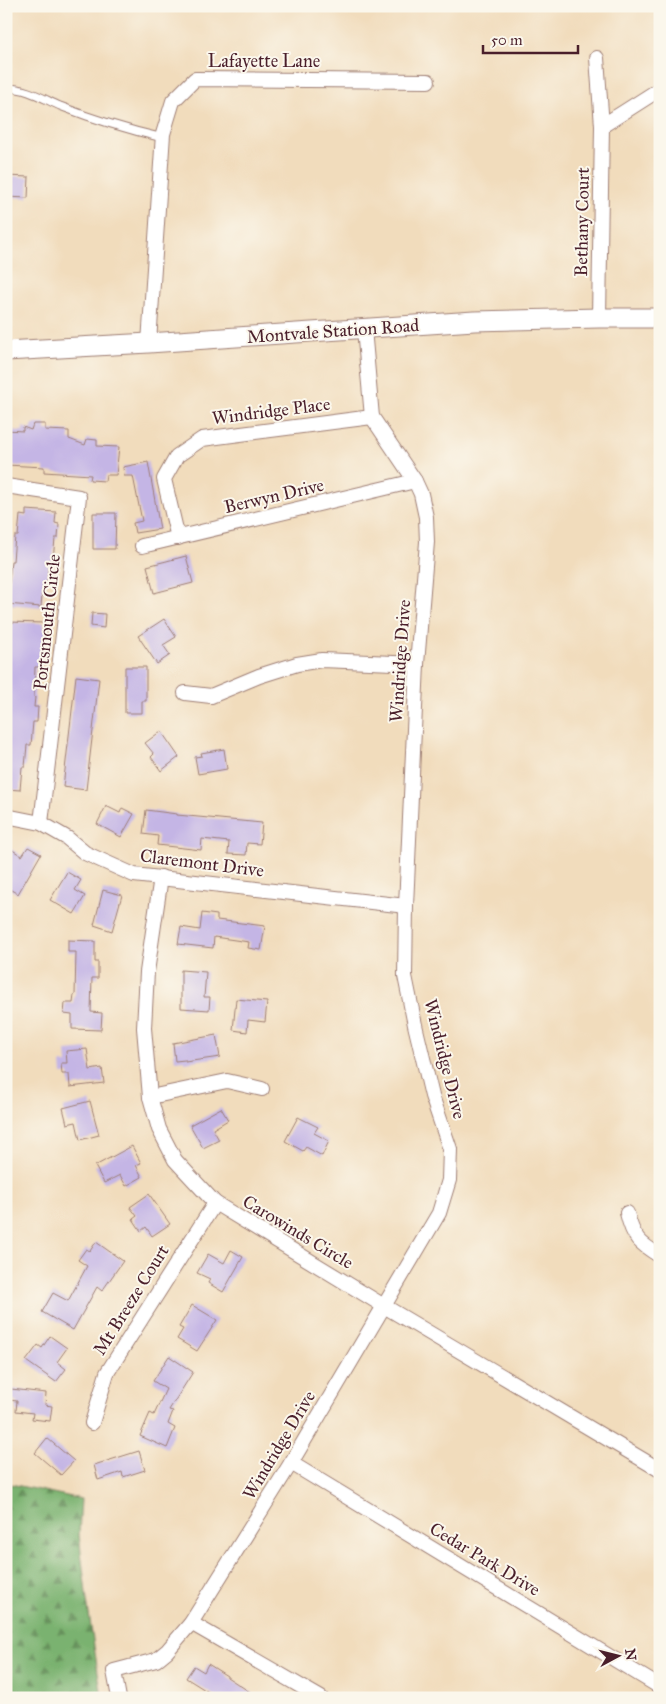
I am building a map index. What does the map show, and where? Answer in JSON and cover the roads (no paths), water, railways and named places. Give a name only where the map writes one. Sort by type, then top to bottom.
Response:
[{"type":"street","name":"Bethany Court","points":[[597,58],[602,126],[600,318]]},
{"type":"street","name":"Lafayette Lane","points":[[149,343],[163,138],[173,101],[195,79],[428,81]]},
{"type":"street","points":[[602,126],[660,89]]},
{"type":"street","name":"Montvale Station Road","points":[[6,351],[474,321],[660,318]]},
{"type":"street","name":"Windridge Drive","points":[[118,1698],[114,1671],[156,1660],[167,1651],[191,1623],[291,1463],[439,1213],[449,1180],[450,1149],[432,1096],[405,976],[406,906],[417,664],[427,542],[426,518],[421,494],[415,481],[372,417],[364,329]]},
{"type":"street","name":"Windridge Place","points":[[178,538],[164,479],[177,456],[202,439],[372,417]]},
{"type":"street","name":"Berwyn Drive","points":[[142,546],[415,481]]},
{"type":"street","name":"Portsmouth Circle","points":[[6,486],[79,497],[42,823]]},
{"type":"street","points":[[185,693],[211,696],[259,676],[297,664],[322,660],[417,664]]},
{"type":"street","name":"Claremont Drive","points":[[6,816],[42,823],[85,853],[134,875],[406,906]]},
{"type":"street","name":"Carowinds Circle","points":[[160,877],[147,972],[144,1028],[150,1097],[159,1129],[176,1160],[215,1203],[660,1470]]},
{"type":"street","points":[[150,1097],[227,1081],[262,1089]]},
{"type":"street","name":"Mt Breeze Court","points":[[92,1423],[107,1373],[215,1203]]},
{"type":"street","points":[[627,1213],[631,1230],[641,1244],[660,1256]]},
{"type":"street","name":"Cedar Park Drive","points":[[291,1463],[660,1687]]},
{"type":"street","points":[[191,1623],[321,1698]]},
{"type":"lane","points":[[6,88],[16,88],[30,92],[60,106],[163,138]]}]
